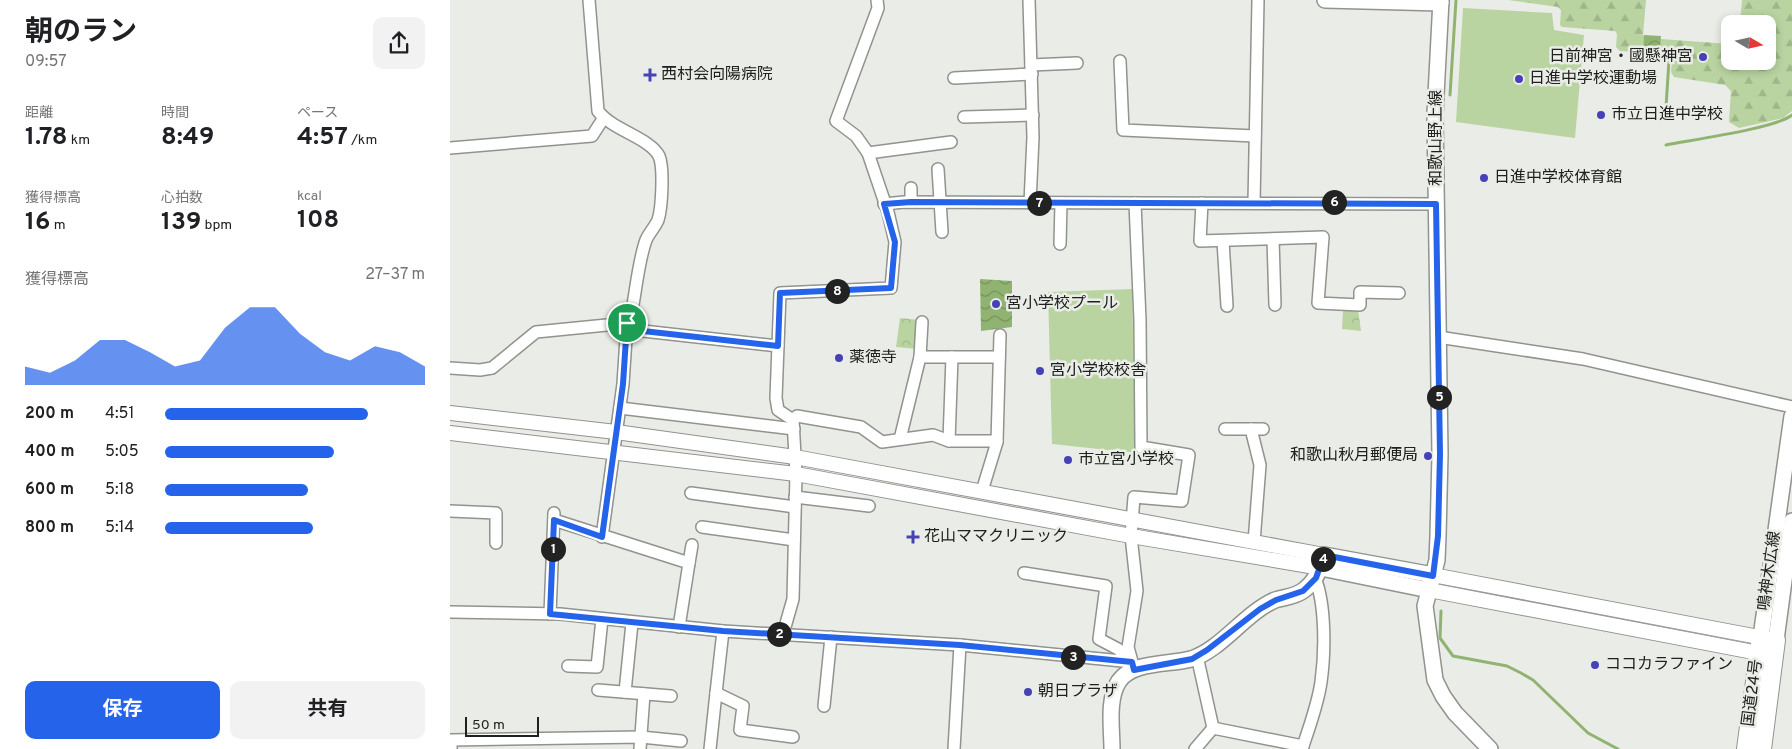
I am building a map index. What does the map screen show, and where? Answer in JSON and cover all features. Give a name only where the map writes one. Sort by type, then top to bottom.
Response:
[{"type":"highway","name":"国道24号","points":[[1746,749],[1767,647]]},
{"type":"highway","name":"国道24号","points":[[1762,749],[1767,647]]},
{"type":"main road","points":[[1326,0],[1441,2]]},
{"type":"main road","name":"和歌山野上線","points":[[1441,2],[1436,114],[1438,526],[1431,582],[1425,606],[1436,680],[1443,696],[1455,713],[1490,749]]},
{"type":"main road","name":"鳴神木広線","points":[[1767,647],[1792,416]]},
{"type":"main road","name":"鳴神木広線","points":[[1767,647],[1792,521]]},
{"type":"main road","points":[[1112,749],[1112,713],[1115,692],[1120,681],[1133,666],[1197,656],[1260,609],[1276,600],[1303,591],[1320,567],[1431,582]]},
{"type":"street","points":[[589,0],[598,111],[604,118],[649,145],[659,156],[662,174],[658,220],[646,240],[631,315],[627,323],[623,384],[602,537]]},
{"type":"street","points":[[794,424],[778,410],[780,293],[891,288],[895,242],[868,154],[856,136],[836,120],[878,8],[877,0]]},
{"type":"street","points":[[1029,0],[1033,115],[1030,203]]},
{"type":"street","points":[[1254,202],[1258,0]]},
{"type":"street","points":[[1120,61],[1123,130],[1255,136]]},
{"type":"street","points":[[954,78],[1077,63]]},
{"type":"street","points":[[964,117],[1033,115]]},
{"type":"street","points":[[450,148],[592,136],[604,118]]},
{"type":"street","points":[[868,154],[951,142]]},
{"type":"street","points":[[938,169],[942,232]]},
{"type":"street","points":[[911,188],[911,202]]},
{"type":"street","points":[[884,204],[911,202],[1436,204]]},
{"type":"street","points":[[1060,244],[1061,203]]},
{"type":"street","points":[[1133,666],[1128,647],[1137,591],[1131,536],[1134,497],[1182,501],[1189,455],[1141,448],[1140,320],[1135,203]]},
{"type":"street","points":[[1202,203],[1200,242],[1323,237],[1318,303],[1360,305],[1360,292],[1399,293]]},
{"type":"street","points":[[1273,239],[1275,305]]},
{"type":"street","points":[[1223,241],[1227,306]]},
{"type":"street","points":[[900,439],[920,357],[922,322]]},
{"type":"street","points":[[627,323],[634,330],[778,346]]},
{"type":"street","points":[[450,368],[480,370],[492,368],[536,332],[627,323]]},
{"type":"street","points":[[982,491],[997,441],[1000,335]]},
{"type":"street","points":[[1438,337],[1583,360],[1792,407]]},
{"type":"street","points":[[920,357],[999,357]]},
{"type":"street","points":[[949,441],[952,357]]},
{"type":"street","points":[[620,408],[794,424]]},
{"type":"street","points":[[450,413],[616,432],[795,457],[1254,542],[1320,567]]},
{"type":"street","points":[[784,634],[793,599],[796,474],[794,424],[797,416],[861,427],[882,442],[933,435],[949,441],[997,441]]},
{"type":"street","points":[[1225,429],[1263,429]]},
{"type":"street","points":[[1251,429],[1260,465],[1254,542]]},
{"type":"street","points":[[450,433],[796,474],[1131,536],[1320,567]]},
{"type":"street","points":[[691,493],[868,506]]},
{"type":"street","points":[[450,511],[496,513],[496,544]]},
{"type":"street","points":[[550,614],[554,516],[602,537],[689,563]]},
{"type":"street","points":[[702,527],[794,540]]},
{"type":"street","points":[[679,627],[692,545]]},
{"type":"street","points":[[1213,728],[1303,747],[1321,682],[1322,617],[1319,587],[1320,567]]},
{"type":"street","points":[[1024,573],[1106,586],[1099,639],[1118,648],[1133,666]]},
{"type":"street","points":[[1431,582],[1767,647]]},
{"type":"street","points":[[450,612],[550,614],[723,631],[960,645],[1133,666]]},
{"type":"street","points":[[568,666],[597,668],[602,619]]},
{"type":"street","points":[[625,692],[632,623]]},
{"type":"street","points":[[710,749],[723,631]]},
{"type":"street","points":[[824,706],[831,637]]},
{"type":"street","points":[[954,749],[960,645]]},
{"type":"street","points":[[1197,656],[1213,728]]},
{"type":"street","points":[[598,690],[671,696]]},
{"type":"street","points":[[716,693],[743,706],[740,730],[793,737]]},
{"type":"street","points":[[640,743],[644,694]]},
{"type":"street","points":[[1195,749],[1213,728]]},
{"type":"street","points":[[451,749],[451,740],[681,742]]},
{"type":"green space","name":"日前神宮・國懸神宮","points":[[1508,0],[1646,0],[1643,35],[1647,38],[1721,43],[1721,70],[1776,70],[1776,15],[1741,15],[1742,0],[1792,0],[1792,111],[1783,118],[1739,128],[1729,122],[1731,91],[1725,85],[1674,77],[1671,72],[1672,58],[1669,55],[1620,51],[1616,47],[1617,34],[1615,31],[1562,27],[1560,25],[1561,10],[1558,7]]},
{"type":"green space","name":"日進中学校運動場","points":[[1463,8],[1552,13],[1554,30],[1584,35],[1575,138],[1456,122]]},
{"type":"green space","points":[[1132,289],[1136,453],[1052,444],[1048,292]]},
{"type":"green space","points":[[1343,309],[1358,310],[1361,331],[1342,329]]},
{"type":"green space","points":[[900,318],[919,320],[917,349],[896,347]]},
{"type":"water","points":[[1644,35],[1661,36],[1659,58],[1643,57]]},
{"type":"water","name":"宮小学校プール","points":[[980,279],[1012,281],[1012,327],[981,331]]},
{"type":"waterway","points":[[1450,95],[1456,0]]},
{"type":"waterway","points":[[1660,56],[1669,60],[1666,107]]},
{"type":"waterway","points":[[1666,145],[1752,129],[1783,120],[1792,115]]},
{"type":"waterway","points":[[1441,611],[1440,638],[1453,656],[1507,666],[1521,673],[1533,680],[1588,733],[1618,749]]},
{"type":"place","name":"日前神宮・國懸神宮","points":[[1703,57]]},
{"type":"place","name":"西村会向陽病院","points":[[650,75]]},
{"type":"place","name":"日進中学校運動場","points":[[1519,79]]},
{"type":"place","name":"市立日進中学校","points":[[1601,115]]},
{"type":"place","name":"日進中学校体育館","points":[[1484,178]]},
{"type":"place","name":"宮小学校プール","points":[[996,304]]},
{"type":"place","name":"薬徳寺","points":[[839,358]]},
{"type":"place","name":"宮小学校校舎","points":[[1040,371]]},
{"type":"place","name":"和歌山秋月郵便局","points":[[1428,456]]},
{"type":"place","name":"市立宮小学校","points":[[1068,460]]},
{"type":"place","name":"花山ママクリニック","points":[[913,537]]},
{"type":"place","name":"ココカラファイン","points":[[1595,665]]},
{"type":"place","name":"朝日プラザ","points":[[1028,692]]},
{"type":"route","points":[[904,202],[1350,202],[1436,204],[1440,454],[1438,536],[1433,576],[1324,555],[1316,578],[1303,591],[1276,600],[1260,609],[1207,650],[1192,659],[1134,670],[1132,662],[960,645],[723,631],[550,614],[554,520],[602,537],[623,384],[627,323],[634,330],[778,346],[780,293],[891,288],[895,242],[888,212],[884,204],[904,202]]}]
